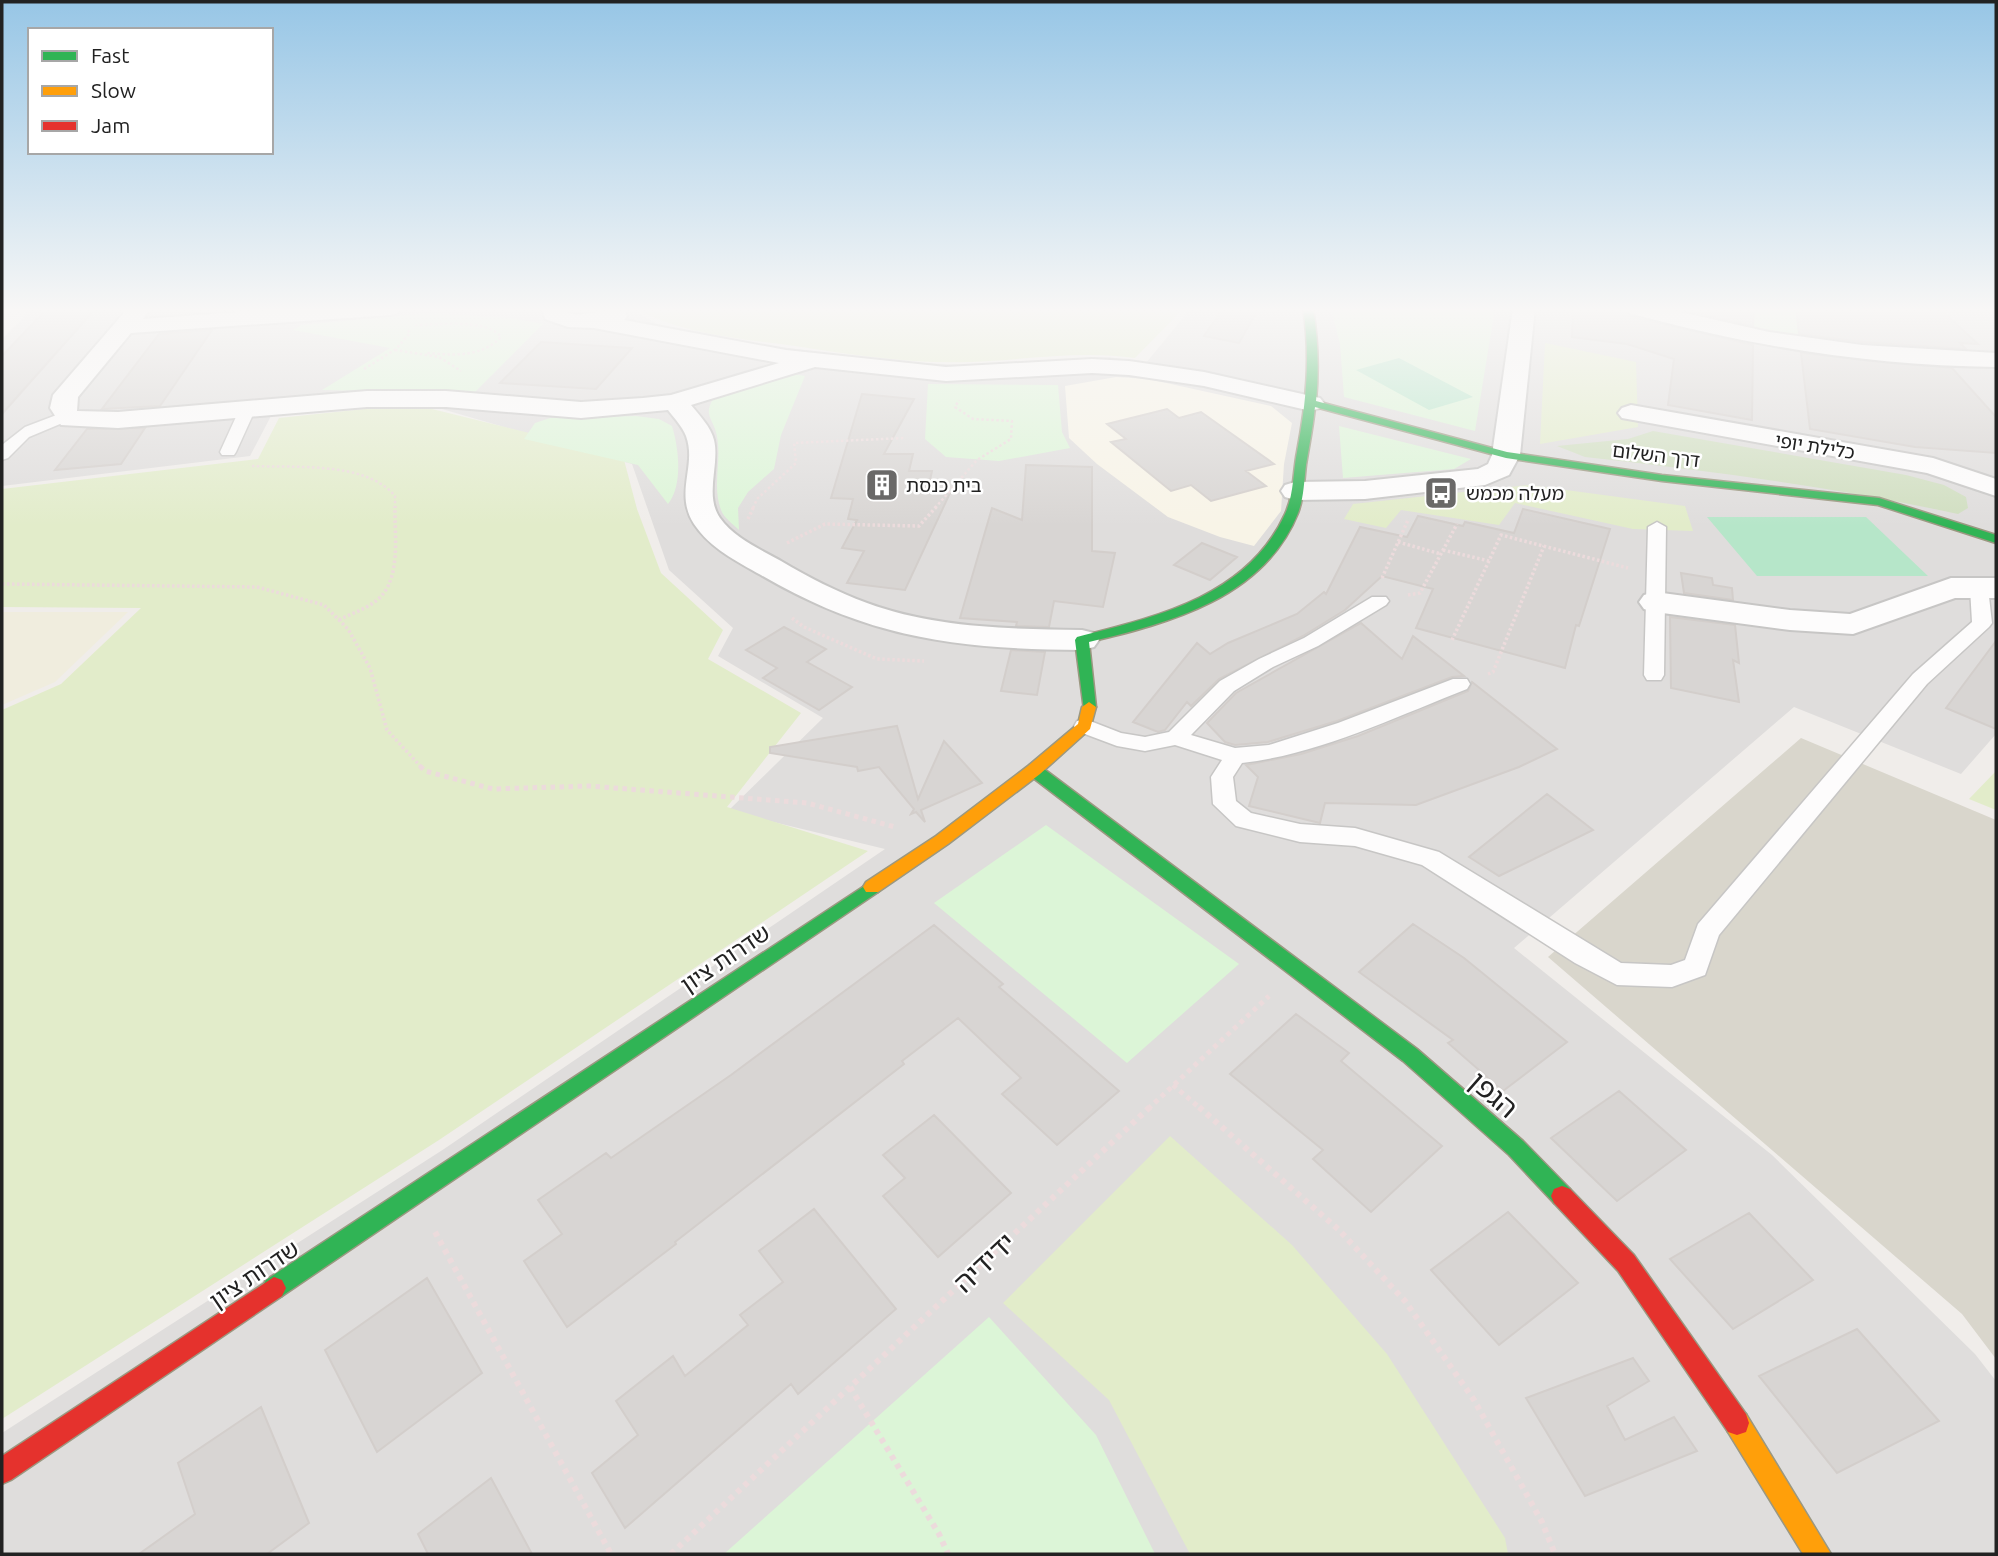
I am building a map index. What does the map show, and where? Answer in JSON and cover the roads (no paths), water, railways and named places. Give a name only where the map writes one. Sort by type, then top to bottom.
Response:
[{"type":"street","points":[[78,381],[66,395],[62,405],[70,419],[88,422],[367,398],[446,399],[581,410],[674,402],[742,381]]},
{"type":"street","points":[[1211,381],[1311,403]]},
{"type":"street","points":[[674,402],[701,440],[697,492],[707,523],[722,538],[755,559],[818,593],[863,613],[887,620],[990,639],[1082,640],[1144,626],[1188,610],[1248,577],[1271,551],[1297,503],[1295,491],[1311,403],[1312,381]]},
{"type":"street","points":[[1295,491],[1366,490],[1485,477],[1499,469],[1506,455],[1515,381]]},
{"type":"street","name":"דרך השלום","points":[[1311,403],[1506,455],[1662,478],[1879,502],[1996,539]]},
{"type":"street","name":"כלילת יופי","points":[[1631,413],[1933,466],[1996,488]]},
{"type":"street","points":[[1996,500],[1996,507]]},
{"type":"street","points":[[1656,588],[1790,620],[1853,624],[1951,589],[1988,588]]},
{"type":"street","points":[[1082,640],[1090,702],[1085,726]]},
{"type":"street","name":"שדרות ציון","points":[[2,1471],[942,840],[1034,770],[1085,726]]},
{"type":"street","name":"הגפן","points":[[1034,770],[1410,1055],[1516,1148],[1626,1263],[1731,1412],[1818,1554]]},
{"type":"lane","points":[[228,453],[248,408]]},
{"type":"lane","points":[[2,455],[17,437],[25,432],[67,416]]},
{"type":"lane","points":[[1654,675],[1657,527]]},
{"type":"lane","points":[[1235,756],[1222,777],[1225,804],[1244,820],[1300,832],[1355,837],[1430,858],[1617,974],[1672,976],[1696,967],[1707,931],[1920,679],[1982,623],[1988,588]]},
{"type":"lane","points":[[1176,738],[1227,686],[1266,663],[1311,642],[1379,601]]},
{"type":"lane","points":[[1085,726],[1117,738],[1145,744],[1176,738],[1235,756],[1270,752],[1346,728],[1460,684]]},
{"type":"place","name":"בית כנסת","points":[[882,485]]},
{"type":"place","name":"מעלה מכמש","points":[[1441,493]]}]
